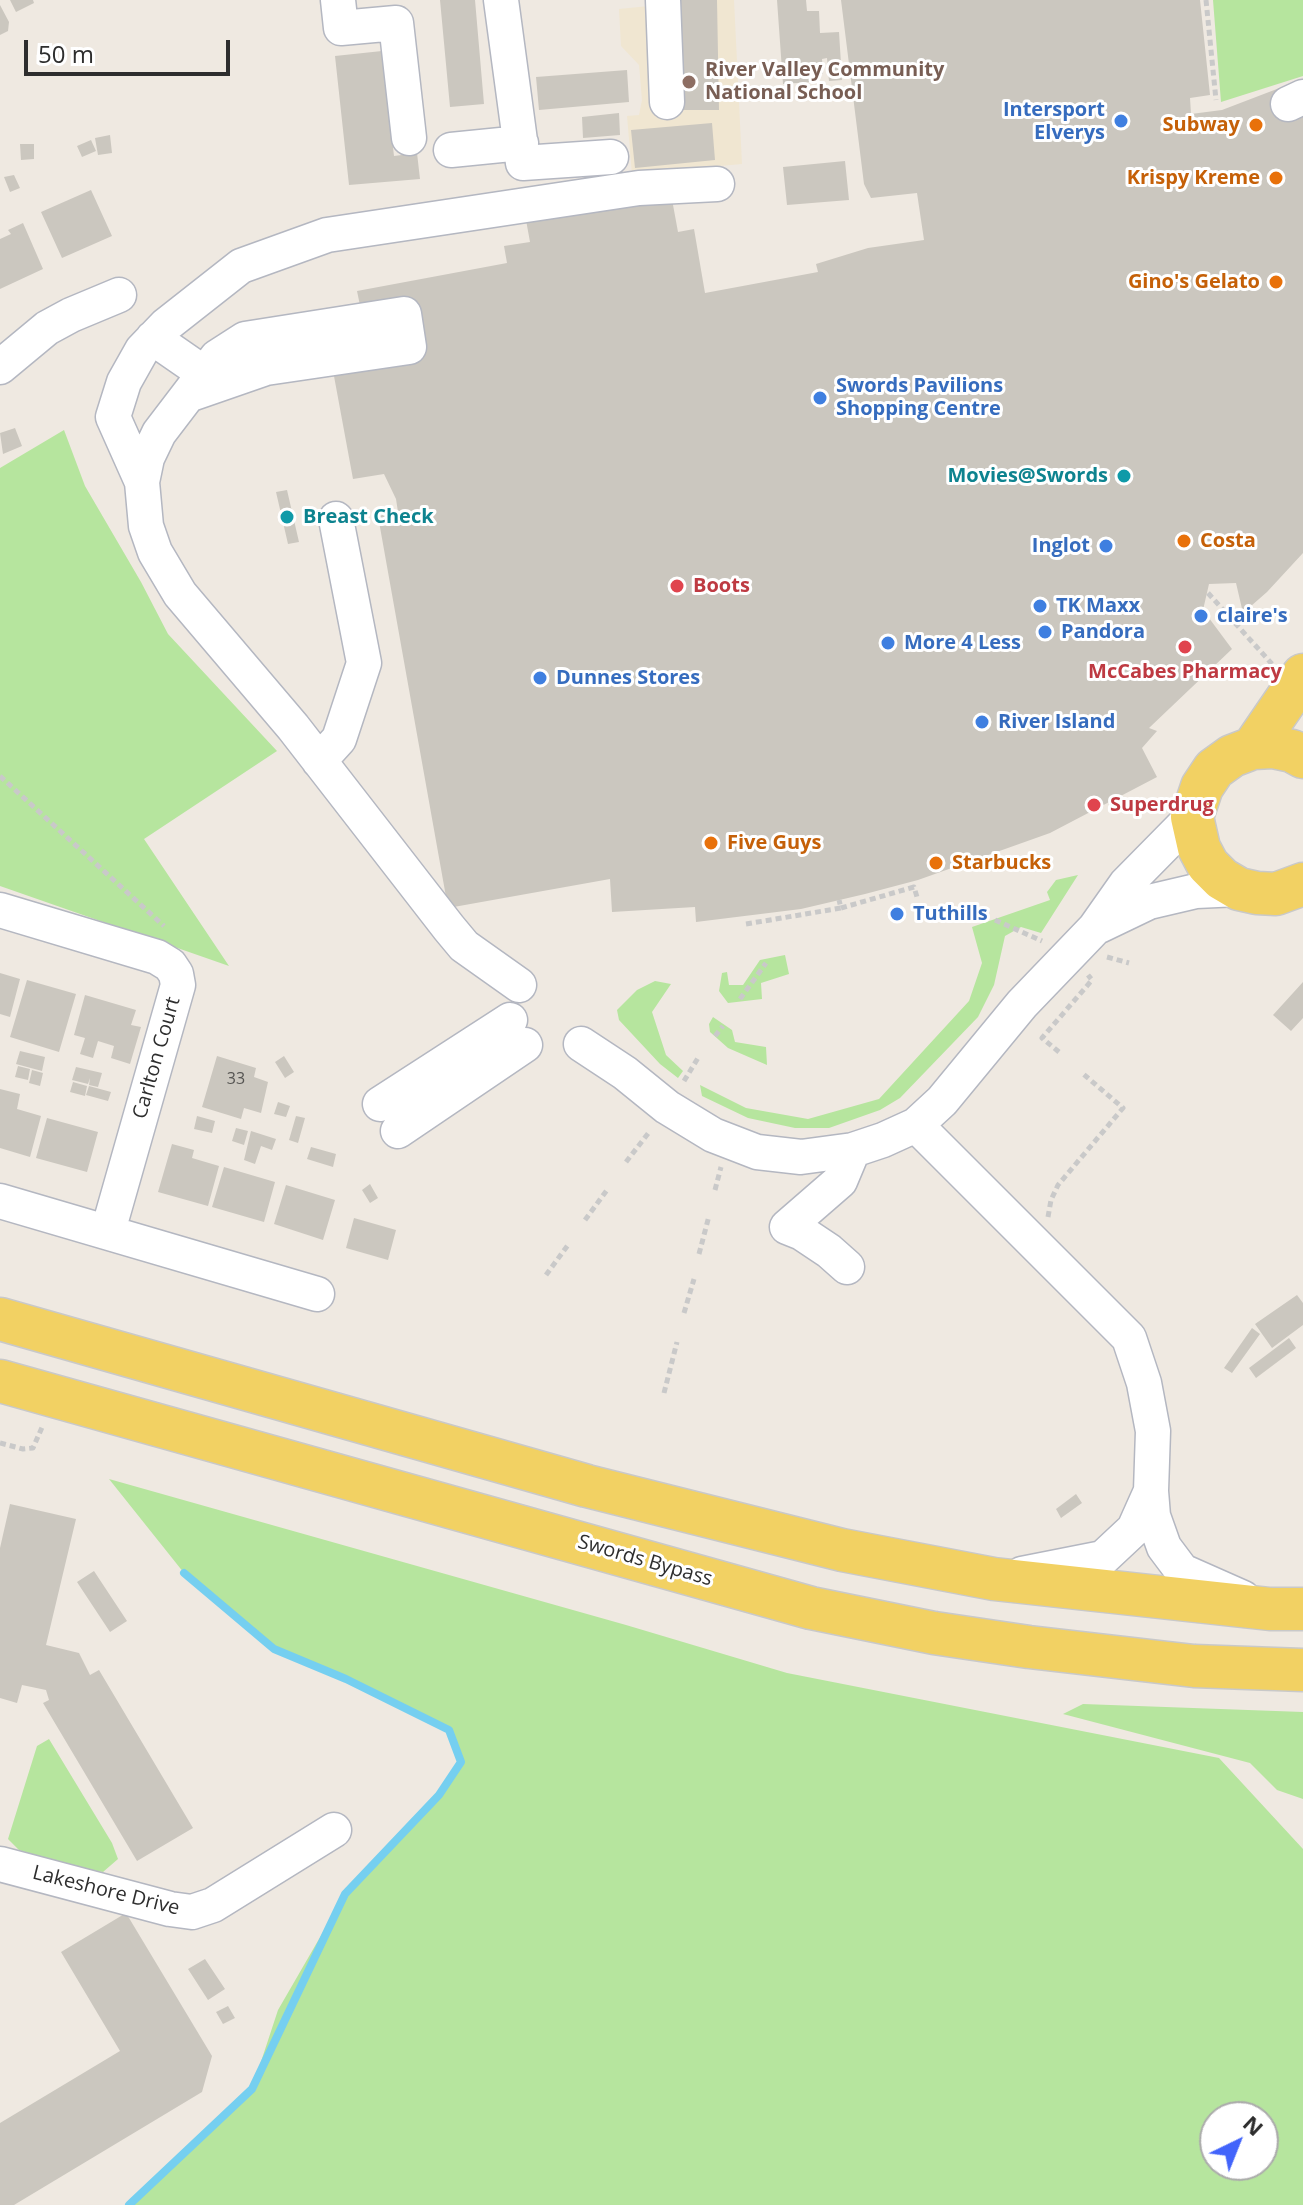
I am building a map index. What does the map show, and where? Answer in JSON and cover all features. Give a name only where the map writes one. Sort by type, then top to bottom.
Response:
[{"type":"main road","points":[[1253,748],[1298,682]]},
{"type":"main road","points":[[1300,890],[1257,893],[1239,889],[1222,879],[1208,865],[1199,848],[1192,817],[1202,787],[1214,769],[1232,756],[1253,748],[1273,747],[1303,757]]},
{"type":"main road","points":[[0,1319],[587,1486],[842,1550],[994,1579],[1286,1609]]},
{"type":"main road","name":"Swords Bypass","points":[[0,1381],[811,1608],[934,1633],[1029,1647],[1194,1666],[1303,1670]]},
{"type":"street","points":[[338,0],[341,28],[396,23],[409,138]]},
{"type":"street","points":[[501,0],[523,163],[611,157]]},
{"type":"street","points":[[663,0],[667,102]]},
{"type":"street","points":[[451,150],[521,143]]},
{"type":"street","points":[[142,482],[113,417],[124,382],[142,350],[153,338],[241,266],[327,235],[639,188],[717,184]]},
{"type":"street","points":[[0,367],[47,328],[119,295]]},
{"type":"street","points":[[198,384],[266,368],[409,347],[404,314],[245,339],[217,357],[159,433],[147,458],[142,482],[146,526],[155,552],[180,594],[267,696],[464,946],[519,985]]},
{"type":"street","points":[[153,338],[198,384]]},
{"type":"street","points":[[319,761],[339,739],[364,663],[336,519]]},
{"type":"street","points":[[1097,942],[1126,884],[1192,817]]},
{"type":"street","points":[[581,1044],[625,1073],[667,1107],[713,1135],[757,1152],[801,1157],[853,1150],[916,1125],[942,1101],[1022,1004],[1149,902],[1196,891],[1239,889]]},
{"type":"street","name":"Carlton Court","points":[[0,910],[157,957],[173,969],[178,985],[108,1231]]},
{"type":"street","points":[[389,1117],[518,1032]]},
{"type":"street","points":[[916,1125],[1129,1338],[1144,1383],[1153,1431],[1153,1516],[1164,1547],[1182,1571],[1286,1609]]},
{"type":"street","points":[[847,1267],[802,1233],[787,1227],[804,1209],[840,1181],[853,1150]]},
{"type":"street","points":[[0,1201],[317,1294]]},
{"type":"street","points":[[994,1579],[1103,1558],[1134,1529],[1151,1491]]},
{"type":"street","name":"Lakeshore Drive","points":[[0,1864],[170,1909],[192,1912],[213,1905],[334,1830]]},
{"type":"path","points":[[1206,0],[1216,100]]},
{"type":"path","points":[[1208,593],[1298,682]]},
{"type":"path","points":[[0,776],[165,928],[179,954],[173,969]]},
{"type":"path","points":[[746,924],[841,908],[914,887],[917,897]]},
{"type":"path","points":[[839,900],[841,908]]},
{"type":"path","points":[[791,926],[796,917]]},
{"type":"path","points":[[995,920],[1051,944]]},
{"type":"path","points":[[1097,942],[1129,963]]},
{"type":"path","points":[[740,999],[766,963]]},
{"type":"path","points":[[1059,1052],[1042,1038],[1092,980],[1085,972],[1090,965]]},
{"type":"path","points":[[715,1036],[723,1026]]},
{"type":"path","points":[[684,1081],[698,1058]]},
{"type":"path","points":[[1081,1072],[1123,1108],[1091,1145]]},
{"type":"path","points":[[626,1162],[652,1127]]},
{"type":"path","points":[[585,1220],[607,1190]]},
{"type":"path","points":[[699,1254],[709,1216]]},
{"type":"path","points":[[546,1275],[568,1245]]},
{"type":"path","points":[[684,1313],[694,1279]]},
{"type":"path","points":[[664,1393],[677,1342]]},
{"type":"path","points":[[0,1443],[23,1449],[33,1448],[52,1396]]},
{"type":"shaded area","name":"River Valley Community National School","points":[[650,0],[734,0],[742,164],[632,174],[627,116],[639,115],[642,100],[639,65],[621,46],[619,9],[649,6]]},
{"type":"green space","points":[[1213,0],[1303,0],[1303,76],[1221,102]]},
{"type":"green space","points":[[64,430],[85,486],[168,634],[277,751],[144,839],[229,966],[0,886],[0,468]]},
{"type":"green space","points":[[1078,875],[1041,933],[1021,927],[1005,936],[994,985],[978,1017],[900,1098],[880,1110],[829,1128],[795,1128],[748,1118],[702,1096],[700,1085],[746,1108],[808,1119],[879,1099],[969,1001],[982,963],[972,927],[1050,900],[1047,892],[1056,880]]},
{"type":"green space","points":[[785,955],[789,974],[761,983],[762,999],[728,1003],[719,991],[722,973],[727,972],[729,985],[743,985],[760,960]]},
{"type":"green space","points":[[655,981],[671,984],[652,1012],[666,1055],[683,1071],[678,1078],[660,1064],[619,1020],[617,1010],[637,990]]},
{"type":"green space","points":[[713,1017],[732,1030],[735,1042],[766,1047],[767,1065],[728,1048],[710,1032],[709,1024]]},
{"type":"green space","points":[[109,1479],[787,1673],[1219,1758],[1303,1849],[1303,2205],[129,2205],[252,2089],[278,2010],[345,1894],[447,1786],[461,1762],[449,1730],[346,1679],[274,1649],[184,1573]]},
{"type":"green space","points":[[1083,1704],[1303,1712],[1303,1799],[1277,1790],[1250,1763],[1063,1714]]},
{"type":"green space","points":[[49,1739],[112,1843],[118,1859],[103,1872],[67,1866],[19,1850],[8,1839],[37,1746]]},
{"type":"building","points":[[10,0],[33,0],[34,3],[16,12]]},
{"type":"building","points":[[440,0],[475,0],[484,104],[450,107]]},
{"type":"building","points":[[679,0],[717,0],[719,110],[680,110]]},
{"type":"building","points":[[777,0],[806,0],[807,11],[819,11],[820,33],[839,32],[842,80],[829,81],[827,58],[822,59],[823,74],[811,75],[811,82],[783,84]]},
{"type":"building","name":"Swords Pavilions Shopping Centre","points":[[841,0],[1200,0],[1210,95],[1190,98],[1191,114],[1222,110],[1303,79],[1303,553],[1243,613],[1236,583],[1209,584],[1203,610],[1232,649],[1149,728],[1157,731],[1142,748],[1157,777],[1050,833],[918,880],[801,909],[696,922],[695,907],[612,912],[610,879],[448,908],[378,516],[398,512],[396,499],[384,474],[353,479],[324,322],[362,315],[357,291],[507,263],[504,246],[530,242],[526,220],[671,194],[678,232],[694,229],[705,293],[818,272],[816,264],[868,248],[924,240],[917,193],[871,198],[864,184]]},
{"type":"building","points":[[0,5],[9,22],[8,31],[0,35]]},
{"type":"building","points":[[382,51],[394,156],[417,153],[420,179],[349,185],[335,56]]},
{"type":"building","points":[[627,70],[629,102],[539,110],[536,77]]},
{"type":"building","points":[[619,113],[620,135],[583,138],[582,117]]},
{"type":"building","points":[[712,123],[715,160],[635,168],[631,130]]},
{"type":"building","points":[[110,135],[112,153],[98,155],[95,138]]},
{"type":"building","points":[[91,140],[96,151],[82,157],[77,146]]},
{"type":"building","points":[[20,144],[34,144],[34,159],[21,160]]},
{"type":"building","points":[[845,161],[849,200],[787,205],[783,167]]},
{"type":"building","points":[[14,175],[20,188],[10,192],[4,177]]},
{"type":"building","points":[[91,190],[112,236],[62,258],[41,212]]},
{"type":"building","points":[[23,223],[43,269],[0,289],[0,239],[11,234],[8,230]]},
{"type":"building","points":[[15,428],[22,446],[3,454],[0,433]]},
{"type":"building","name":"Breast Check","points":[[287,490],[299,542],[288,544],[276,492]]},
{"type":"building","points":[[0,973],[20,979],[10,1017],[0,1014]]},
{"type":"building","points":[[27,980],[76,994],[59,1052],[10,1037]]},
{"type":"building","points":[[1303,982],[1303,1018],[1291,1031],[1273,1015]]},
{"type":"building","points":[[85,995],[136,1010],[131,1025],[141,1027],[130,1064],[111,1058],[114,1046],[98,1041],[93,1058],[80,1054],[85,1038],[74,1035]]},
{"type":"building","points":[[20,1051],[45,1057],[42,1071],[16,1064]]},
{"type":"building","points":[[217,1056],[256,1068],[254,1077],[268,1082],[261,1113],[244,1108],[241,1119],[202,1107]]},
{"type":"building","points":[[284,1056],[294,1072],[285,1078],[275,1062]]},
{"type":"building","points":[[18,1066],[30,1069],[28,1080],[15,1077]]},
{"type":"building","points":[[76,1067],[102,1073],[98,1087],[89,1085],[90,1078],[88,1084],[72,1080]]},
{"type":"building","points":[[32,1070],[43,1073],[40,1086],[29,1083]]},
{"type":"building","points":[[73,1082],[87,1086],[85,1096],[70,1092]]},
{"type":"building","points":[[89,1086],[111,1092],[108,1101],[86,1095]]},
{"type":"building","points":[[0,1089],[20,1094],[17,1109],[41,1116],[30,1157],[0,1148]]},
{"type":"building","points":[[278,1102],[290,1106],[286,1117],[274,1114]]},
{"type":"building","points":[[197,1116],[215,1121],[212,1133],[194,1129]]},
{"type":"building","points":[[296,1116],[305,1118],[298,1143],[289,1140]]},
{"type":"building","points":[[47,1118],[98,1132],[87,1172],[36,1158]]},
{"type":"building","points":[[236,1128],[248,1131],[244,1145],[232,1141]]},
{"type":"building","points":[[251,1131],[276,1139],[272,1150],[261,1146],[255,1164],[244,1160]]},
{"type":"building","points":[[172,1144],[194,1150],[192,1158],[219,1166],[208,1206],[158,1192]]},
{"type":"building","points":[[311,1147],[336,1154],[333,1167],[307,1159]]},
{"type":"building","points":[[224,1167],[275,1182],[264,1222],[212,1207]]},
{"type":"building","points":[[370,1184],[378,1198],[370,1203],[362,1190]]},
{"type":"building","points":[[286,1185],[335,1200],[323,1240],[274,1224]]},
{"type":"building","points":[[354,1218],[396,1230],[388,1260],[346,1248]]},
{"type":"building","points":[[1297,1295],[1303,1303],[1303,1325],[1272,1348],[1255,1324]]},
{"type":"building","points":[[1252,1328],[1260,1334],[1232,1373],[1224,1368]]},
{"type":"building","points":[[1289,1338],[1296,1348],[1256,1378],[1249,1368]]},
{"type":"building","points":[[1076,1494],[1082,1503],[1061,1518],[1056,1509]]},
{"type":"building","points":[[10,1504],[76,1519],[46,1645],[79,1653],[90,1675],[99,1670],[193,1828],[137,1861],[43,1703],[49,1700],[46,1690],[22,1685],[17,1703],[0,1698],[0,1548]]},
{"type":"building","points":[[94,1571],[127,1621],[110,1632],[77,1582]]},
{"type":"building","points":[[126,1913],[212,2056],[202,2092],[14,2205],[0,2205],[0,2123],[120,2051],[61,1952]]},
{"type":"building","points":[[205,1959],[225,1989],[208,2000],[188,1969]]},
{"type":"building","points":[[228,2006],[235,2018],[223,2024],[216,2012]]},
{"type":"waterway","points":[[129,2205],[252,2089],[345,1894],[439,1795],[461,1762],[449,1730],[346,1679],[274,1649],[184,1573]]},
{"type":"place","name":"River Valley Community National School","points":[[689,82]]},
{"type":"place","name":"Intersport Elverys","points":[[1121,121]]},
{"type":"place","name":"Subway","points":[[1256,125]]},
{"type":"place","name":"Krispy Kreme","points":[[1276,178]]},
{"type":"place","name":"Gino's Gelato","points":[[1276,282]]},
{"type":"place","name":"Swords Pavilions Shopping Centre","points":[[820,398]]},
{"type":"place","name":"Movies@Swords","points":[[1124,476]]},
{"type":"place","name":"Breast Check","points":[[287,517]]},
{"type":"place","name":"Costa","points":[[1184,541]]},
{"type":"place","name":"Inglot","points":[[1106,546]]},
{"type":"place","name":"Boots","points":[[677,586]]},
{"type":"place","name":"TK Maxx","points":[[1040,606]]},
{"type":"place","name":"claire's","points":[[1201,616]]},
{"type":"place","name":"Pandora","points":[[1045,632]]},
{"type":"place","name":"More 4 Less","points":[[888,643]]},
{"type":"place","name":"McCabes Pharmacy","points":[[1185,647]]},
{"type":"place","name":"Dunnes Stores","points":[[540,678]]},
{"type":"place","name":"River Island","points":[[982,722]]},
{"type":"place","name":"Superdrug","points":[[1094,805]]},
{"type":"place","name":"Five Guys","points":[[711,843]]},
{"type":"place","name":"Starbucks","points":[[936,863]]},
{"type":"place","name":"Tuthills","points":[[897,914]]}]
